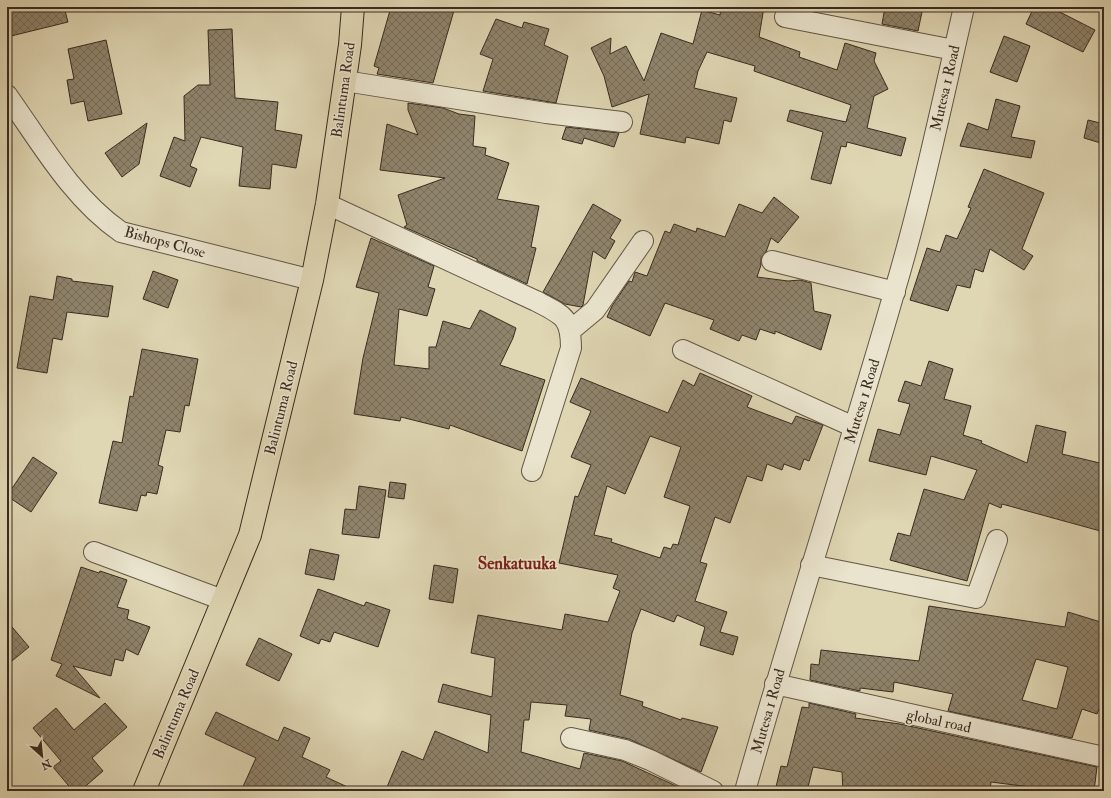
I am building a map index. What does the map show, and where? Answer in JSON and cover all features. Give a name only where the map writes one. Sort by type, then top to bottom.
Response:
[{"type":"main road","name":"Balintuma Road","points":[[144,791],[250,536],[312,280],[327,204],[345,81],[353,7]]},
{"type":"street","name":"Mutesa 1 Road","points":[[745,791],[775,684],[895,292],[917,211],[964,7]]},
{"type":"street","points":[[785,17],[954,50]]},
{"type":"street","points":[[345,81],[546,113],[622,122]]},
{"type":"street","name":"Bishops Close","points":[[7,95],[88,204],[104,220],[121,232],[312,280]]},
{"type":"street","points":[[327,204],[536,301],[555,311],[566,320],[571,330],[571,348],[532,471]]},
{"type":"street","points":[[571,330],[596,310],[643,241]]},
{"type":"street","points":[[772,261],[895,292]]},
{"type":"street","points":[[683,350],[854,427]]},
{"type":"street","points":[[811,565],[976,598],[997,540]]},
{"type":"street","points":[[94,552],[223,600]]},
{"type":"street","name":"global road","points":[[775,684],[1104,757]]},
{"type":"street","points":[[571,738],[625,750],[650,760],[713,791]]},
{"type":"building","points":[[7,7],[64,7],[68,22],[7,37]]},
{"type":"building","points":[[391,7],[455,7],[433,83],[377,74],[379,68],[374,66]]},
{"type":"building","points":[[721,7],[764,7],[759,37],[800,52],[799,57],[837,70],[845,43],[876,53],[874,61],[888,89],[874,96],[867,128],[906,138],[901,156],[847,142],[846,147],[841,146],[831,184],[811,179],[823,132],[787,121],[790,110],[846,122],[851,105],[754,71],[755,66],[707,52],[698,71],[694,88],[737,98],[731,122],[724,120],[719,144],[686,137],[685,143],[640,134],[649,94],[612,107],[604,76],[591,48],[611,38],[610,54],[626,46],[644,81],[661,33],[693,44],[702,10],[720,15]]},
{"type":"building","points":[[885,7],[923,7],[918,31],[882,24]]},
{"type":"building","points":[[1034,7],[1050,7],[1095,30],[1083,52],[1026,24]]},
{"type":"building","points":[[496,19],[522,28],[524,22],[549,29],[544,45],[568,56],[556,103],[483,91],[493,59],[480,54]]},
{"type":"building","points":[[232,29],[235,98],[278,102],[275,130],[302,135],[296,168],[272,164],[270,189],[239,186],[243,147],[201,137],[190,166],[197,169],[190,187],[160,176],[174,137],[185,141],[184,96],[198,85],[210,85],[208,30]]},
{"type":"building","points":[[1004,36],[1030,46],[1017,82],[990,72]]},
{"type":"building","points":[[106,40],[122,114],[88,121],[84,101],[71,104],[67,80],[74,79],[68,49]]},
{"type":"building","points":[[996,99],[1020,106],[1011,137],[1035,141],[1031,158],[960,146],[968,123],[988,130]]},
{"type":"building","points":[[408,103],[443,108],[459,114],[475,116],[473,146],[486,148],[485,155],[509,163],[497,199],[539,206],[531,247],[536,248],[527,284],[477,261],[477,259],[404,227],[407,225],[398,195],[445,178],[380,170],[387,124],[418,135],[408,110]]},
{"type":"building","points":[[1088,120],[1104,124],[1104,144],[1084,138]]},
{"type":"building","points":[[147,123],[139,164],[122,177],[105,153]]},
{"type":"building","points":[[566,127],[619,133],[614,147],[584,138],[582,144],[562,139]]},
{"type":"building","points":[[984,169],[1044,193],[1022,249],[1033,256],[1024,270],[990,249],[983,272],[975,269],[970,288],[957,285],[948,311],[910,300],[927,248],[940,252],[946,235],[957,239],[971,208],[968,207]]},
{"type":"building","points":[[774,197],[799,217],[778,243],[771,238],[766,252],[761,258],[761,265],[757,277],[788,281],[800,280],[811,283],[814,311],[831,315],[821,350],[775,331],[775,334],[760,329],[756,340],[742,335],[739,341],[710,329],[714,320],[665,303],[650,336],[607,317],[612,306],[629,281],[632,282],[635,272],[647,276],[665,231],[670,233],[674,224],[696,232],[697,228],[725,237],[739,204],[762,213]]},
{"type":"building","points":[[593,204],[621,220],[610,238],[615,241],[605,259],[593,251],[583,305],[581,307],[565,304],[543,292]]},
{"type":"building","points":[[371,238],[434,266],[428,287],[435,289],[427,316],[399,309],[394,365],[429,369],[429,347],[436,347],[443,321],[470,329],[480,310],[516,328],[513,338],[500,365],[545,380],[522,451],[450,425],[449,429],[401,417],[400,421],[354,414],[363,358],[379,293],[356,287]]},
{"type":"building","points":[[153,271],[178,280],[168,308],[143,299]]},
{"type":"building","points":[[57,276],[72,279],[72,281],[113,286],[108,317],[67,312],[62,340],[53,338],[47,373],[17,368],[30,296],[53,300]]},
{"type":"building","points":[[142,349],[198,359],[189,406],[185,405],[180,432],[166,430],[158,465],[163,467],[157,494],[147,492],[146,496],[141,495],[137,511],[99,503],[113,441],[122,443],[130,396],[133,397]]},
{"type":"building","points":[[929,361],[953,369],[944,399],[971,406],[963,435],[982,441],[981,443],[1027,463],[1036,425],[1066,432],[1062,454],[1104,464],[1104,532],[1002,504],[1001,508],[989,503],[967,581],[890,560],[898,533],[910,536],[924,489],[964,500],[977,470],[931,456],[926,475],[869,461],[878,429],[900,435],[910,404],[898,401],[905,381],[921,386]]},
{"type":"building","points":[[700,373],[752,396],[747,407],[792,424],[796,416],[823,425],[809,461],[804,459],[800,470],[784,464],[782,470],[767,464],[762,481],[747,476],[730,523],[715,517],[700,562],[707,564],[695,601],[727,612],[720,632],[738,637],[733,655],[700,645],[705,627],[677,615],[674,622],[641,609],[632,633],[620,695],[643,702],[642,706],[681,720],[682,718],[718,727],[701,772],[629,739],[589,730],[591,719],[565,716],[567,705],[531,702],[529,720],[524,720],[521,752],[580,769],[584,753],[622,761],[687,791],[396,791],[387,787],[402,751],[423,760],[435,731],[488,753],[491,715],[438,702],[443,684],[492,697],[495,658],[471,653],[478,615],[562,630],[565,614],[608,622],[620,591],[613,588],[618,575],[559,563],[575,496],[578,497],[591,465],[571,457],[591,411],[570,402],[581,378],[668,413],[683,380],[694,386]],"holes":[[[650,436],[681,447],[664,497],[690,506],[678,545],[673,544],[671,549],[664,547],[660,558],[611,542],[612,539],[594,535],[607,486],[625,494]]]},
{"type":"building","points":[[33,457],[57,473],[31,512],[7,496]]},
{"type":"building","points":[[390,482],[406,484],[404,499],[388,497]]},
{"type":"building","points":[[359,486],[386,490],[379,538],[342,534],[345,509],[356,510]]},
{"type":"building","points":[[310,549],[339,555],[334,580],[305,574]]},
{"type":"building","points":[[434,565],[458,569],[453,603],[429,599]]},
{"type":"building","points":[[81,567],[99,573],[100,571],[127,580],[117,607],[129,610],[127,619],[150,627],[138,655],[126,649],[123,661],[115,659],[111,676],[73,666],[100,698],[56,676],[62,664],[51,660]]},
{"type":"building","points":[[318,589],[364,606],[366,602],[390,610],[378,647],[334,632],[330,642],[321,639],[319,644],[300,636]]},
{"type":"building","points":[[929,606],[1065,627],[1068,612],[1104,623],[1104,697],[1097,714],[1082,709],[1072,738],[948,711],[953,694],[894,682],[893,692],[860,688],[860,691],[810,680],[811,664],[819,665],[821,650],[919,661]],"holes":[[[1036,659],[1068,667],[1057,709],[1022,700]]]},
{"type":"building","points":[[7,621],[29,647],[7,665]]},
{"type":"building","points":[[259,638],[292,654],[279,681],[246,665]]},
{"type":"building","points":[[105,703],[127,727],[92,758],[103,771],[80,791],[73,791],[53,767],[61,761],[33,728],[56,708],[74,730]]},
{"type":"building","points":[[809,703],[856,714],[855,718],[900,724],[1097,767],[1094,791],[1029,791],[1030,787],[991,782],[990,791],[843,791],[842,772],[813,767],[807,791],[775,791],[781,766],[787,767],[802,707],[809,708]]},
{"type":"building","points":[[216,712],[278,741],[284,727],[310,738],[302,757],[330,770],[326,777],[356,791],[284,791],[273,786],[270,791],[241,791],[256,758],[205,734]]},
{"type":"district","name":"Senkatuuka","points":[[517,563]]}]
